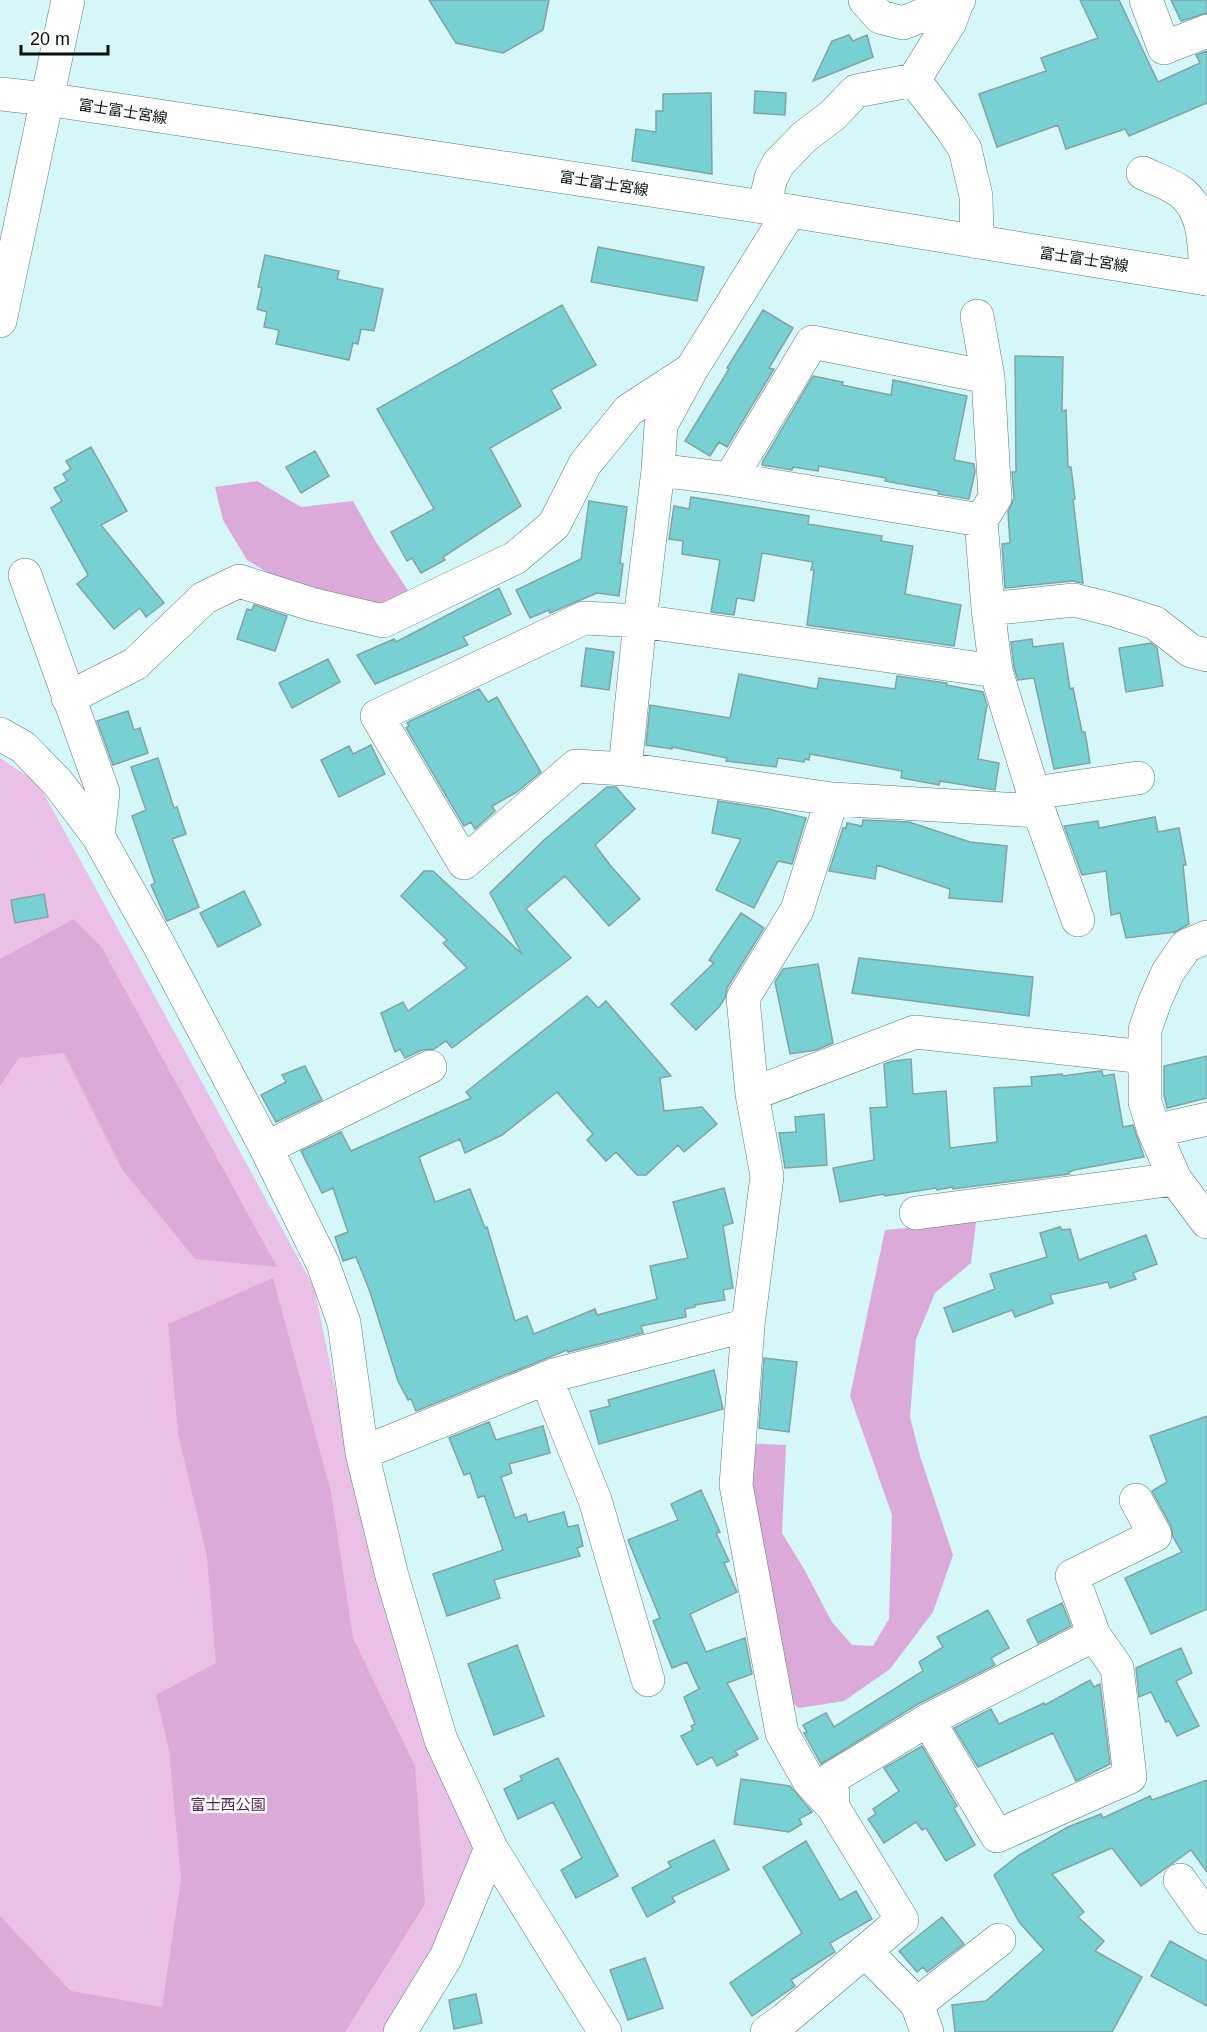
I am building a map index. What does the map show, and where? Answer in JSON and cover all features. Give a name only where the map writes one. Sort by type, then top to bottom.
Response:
[{"type":"street","points":[[0,321],[68,0]]},
{"type":"street","points":[[864,0],[880,16],[903,23],[958,0]]},
{"type":"street","points":[[625,769],[661,425],[777,209],[771,178],[778,164],[804,137],[833,115],[856,91],[914,80],[950,21],[958,0]]},
{"type":"street","points":[[1146,0],[1164,48],[1207,31]]},
{"type":"street","points":[[914,80],[965,149],[976,196],[977,242]]},
{"type":"street","name":"富士富士宮線","points":[[0,94],[777,209],[1206,279]]},
{"type":"street","points":[[1143,173],[1181,193],[1199,211],[1204,232],[1206,279]]},
{"type":"street","points":[[977,316],[988,377],[995,498],[981,520],[988,609],[996,671],[1036,802],[1078,920]]},
{"type":"street","points":[[730,479],[812,342],[988,377]]},
{"type":"street","points":[[68,698],[135,664],[204,598],[239,581],[311,604],[383,621],[515,558],[554,525],[585,464],[629,410],[691,370]]},
{"type":"street","points":[[658,470],[730,479],[981,520]]},
{"type":"street","points":[[25,575],[103,792],[98,836]]},
{"type":"street","points":[[988,609],[1074,600],[1155,623],[1191,651],[1207,656]]},
{"type":"street","points":[[996,671],[640,621],[584,618],[376,716],[464,863],[576,766],[625,769],[832,799],[1036,802],[1138,778]]},
{"type":"street","points":[[0,734],[23,747],[58,783],[98,836],[159,945],[266,1148],[323,1264],[344,1323],[362,1453],[392,1576],[441,1740],[490,1848],[605,2032]]},
{"type":"street","points":[[767,2032],[902,1920],[833,1807],[809,1782],[782,1732],[736,1485],[748,1325],[767,1176],[752,1094],[743,998],[797,910],[832,799]]},
{"type":"street","points":[[1207,937],[1186,946],[1168,972],[1145,1030],[1145,1102],[1154,1131],[1175,1179],[1207,1220]]},
{"type":"street","points":[[752,1094],[915,1032],[1145,1057]]},
{"type":"street","points":[[266,1148],[430,1067]]},
{"type":"street","points":[[1154,1131],[1207,1119]]},
{"type":"street","points":[[916,1213],[1175,1179]]},
{"type":"street","points":[[362,1453],[546,1378],[748,1325]]},
{"type":"street","points":[[546,1378],[595,1500],[648,1680]]},
{"type":"street","points":[[928,1720],[997,1836],[1130,1777],[1117,1668],[1094,1635],[1072,1576],[1155,1535],[1136,1500]]},
{"type":"street","points":[[833,1807],[832,1778],[928,1720],[1094,1635]]},
{"type":"street","points":[[400,2032],[446,1957],[490,1848]]},
{"type":"street","points":[[1180,1880],[1207,1918]]},
{"type":"street","points":[[865,1951],[922,2018],[999,1940]]},
{"type":"green space","points":[[257,481],[301,507],[353,501],[376,542],[409,592],[381,605],[288,585],[247,560],[223,520],[215,487]]},
{"type":"green space","name":"富士西公園","points":[[0,758],[38,783],[314,1287],[347,1445],[486,1857],[386,2032],[0,2032]]},
{"type":"green space","points":[[74,919],[101,946],[277,1267],[195,1259],[122,1169],[64,1053],[19,1058],[0,1086],[0,959]]},
{"type":"green space","points":[[976,1222],[971,1263],[935,1293],[916,1339],[910,1417],[920,1456],[953,1555],[933,1612],[890,1669],[844,1701],[799,1708],[779,1693],[739,1443],[786,1445],[782,1533],[832,1622],[852,1645],[873,1646],[889,1619],[892,1515],[850,1396],[885,1230]]},
{"type":"green space","points":[[273,1278],[331,1492],[353,1638],[415,1766],[425,1904],[345,2032],[0,2032],[0,1916],[71,1991],[162,2007],[181,1879],[169,1750],[156,1695],[216,1663],[207,1557],[178,1433],[168,1324]]},
{"type":"building","points":[[429,0],[549,0],[543,30],[503,53],[456,43]]},
{"type":"building","points":[[1080,0],[1119,0],[1158,82],[1200,63],[1196,55],[1207,51],[1207,103],[1129,136],[1125,129],[1066,149],[1058,125],[997,147],[979,94],[1046,71],[1041,58],[1098,38]]},
{"type":"building","points":[[1171,0],[1207,0],[1207,13],[1181,21]]},
{"type":"building","points":[[849,35],[853,41],[867,35],[873,57],[813,81],[832,41]]},
{"type":"building","points":[[755,91],[786,93],[785,115],[754,113]]},
{"type":"building","points":[[711,93],[712,174],[632,161],[636,129],[656,132],[656,111],[663,111],[663,94]]},
{"type":"building","points":[[598,247],[704,267],[697,301],[591,282]]},
{"type":"building","points":[[265,255],[339,271],[337,279],[383,289],[374,331],[361,329],[358,344],[353,343],[349,360],[276,344],[279,330],[264,327],[267,312],[257,309],[262,288],[258,287]]},
{"type":"building","points":[[562,305],[596,365],[551,390],[561,408],[490,448],[521,506],[443,557],[445,560],[421,573],[412,558],[407,561],[391,532],[434,509],[377,409]]},
{"type":"building","points":[[763,310],[793,328],[769,368],[774,369],[727,447],[719,442],[710,456],[685,441]]},
{"type":"building","points":[[1015,356],[1063,357],[1062,411],[1066,410],[1068,467],[1071,467],[1083,583],[1072,581],[1005,588],[1002,544],[1010,543],[1008,512],[1014,498],[1012,472],[1016,472]]},
{"type":"building","points":[[813,376],[843,382],[842,385],[891,395],[893,380],[967,396],[954,460],[974,464],[975,472],[969,499],[885,481],[886,478],[819,466],[818,471],[762,465]]},
{"type":"building","points":[[91,447],[127,511],[101,525],[164,603],[146,617],[140,608],[114,629],[77,584],[88,575],[51,508],[62,501],[54,488],[67,481],[63,474],[71,469],[66,461]]},
{"type":"building","points":[[315,451],[329,476],[301,493],[286,467]]},
{"type":"building","points":[[691,497],[809,516],[808,524],[882,536],[881,541],[913,546],[905,594],[961,605],[954,646],[807,625],[813,562],[762,553],[754,601],[737,598],[734,615],[711,612],[720,560],[682,554],[683,541],[669,539],[674,506],[689,509]]},
{"type":"building","points":[[589,501],[627,507],[620,563],[623,564],[619,596],[597,593],[550,613],[549,610],[530,618],[516,590],[581,559]]},
{"type":"building","points":[[499,588],[511,614],[463,637],[468,645],[375,684],[357,655],[394,639],[396,642]]},
{"type":"building","points":[[254,605],[287,616],[275,651],[237,639],[247,609],[252,610]]},
{"type":"building","points":[[1032,639],[1033,647],[1063,643],[1070,689],[1073,688],[1082,732],[1085,732],[1090,763],[1054,769],[1034,678],[1018,680],[1014,667],[1011,642]]},
{"type":"building","points":[[1151,643],[1157,648],[1163,686],[1126,692],[1119,648]]},
{"type":"building","points":[[586,648],[614,652],[609,690],[581,686]]},
{"type":"building","points":[[328,659],[340,682],[292,708],[279,683]]},
{"type":"building","points":[[739,674],[817,689],[819,678],[895,689],[897,676],[947,683],[946,685],[983,692],[987,705],[978,759],[999,763],[995,790],[940,781],[939,785],[901,778],[902,771],[810,754],[809,760],[805,759],[804,762],[778,758],[776,767],[726,761],[727,758],[672,747],[672,749],[646,745],[650,705],[730,718]]},
{"type":"building","points":[[479,689],[488,702],[497,697],[541,772],[517,792],[492,806],[495,811],[475,829],[471,822],[464,826],[406,728],[410,721]]},
{"type":"building","points":[[128,711],[134,730],[140,728],[148,753],[113,765],[97,721]]},
{"type":"building","points":[[371,745],[385,774],[339,797],[321,760],[349,746],[353,754]]},
{"type":"building","points":[[158,758],[174,808],[177,807],[186,834],[172,839],[199,907],[167,921],[151,885],[155,883],[132,816],[146,810],[131,767]]},
{"type":"building","points":[[607,787],[616,787],[635,809],[595,845],[640,899],[609,926],[565,876],[526,909],[571,958],[452,1048],[446,1041],[434,1049],[422,1050],[405,1058],[400,1049],[395,1052],[381,1013],[403,1002],[408,1011],[467,968],[443,943],[447,940],[401,896],[424,871],[433,871],[522,954],[490,893],[544,840]]},
{"type":"building","points":[[718,801],[806,818],[792,864],[778,861],[754,908],[716,890],[741,839],[712,833]]},
{"type":"building","points":[[1155,817],[1158,832],[1179,828],[1186,865],[1183,865],[1189,924],[1175,932],[1126,938],[1120,913],[1111,915],[1106,871],[1082,875],[1064,826],[1098,821],[1099,828]]},
{"type":"building","points":[[863,820],[909,822],[970,842],[1007,846],[1002,902],[949,898],[950,889],[877,865],[875,879],[829,871],[843,828],[846,828],[847,823],[862,826]]},
{"type":"building","points":[[244,891],[261,925],[218,947],[200,913]]},
{"type":"building","points":[[44,894],[48,917],[15,923],[11,900]]},
{"type":"building","points":[[741,913],[764,928],[727,988],[725,998],[719,1007],[696,1030],[671,1004],[714,963],[709,960]]},
{"type":"building","points":[[859,958],[1033,977],[1029,1016],[852,993]]},
{"type":"building","points":[[818,964],[833,1043],[816,1050],[790,1054],[775,982],[783,969]]},
{"type":"building","points":[[587,996],[598,1008],[606,1001],[671,1076],[660,1078],[664,1111],[702,1107],[717,1124],[684,1152],[678,1145],[646,1175],[637,1175],[616,1152],[606,1161],[587,1140],[593,1134],[557,1092],[502,1135],[465,1153],[460,1139],[419,1157],[435,1202],[470,1189],[485,1228],[487,1227],[515,1321],[527,1316],[534,1334],[595,1309],[597,1315],[657,1299],[650,1266],[688,1258],[673,1202],[724,1188],[733,1223],[723,1226],[733,1288],[723,1290],[725,1300],[685,1309],[686,1317],[641,1326],[643,1333],[568,1352],[567,1350],[416,1411],[411,1399],[408,1400],[398,1381],[370,1292],[356,1257],[343,1261],[335,1237],[348,1232],[333,1188],[322,1193],[301,1151],[341,1132],[351,1151],[471,1098],[466,1092]]},
{"type":"building","points":[[1207,1056],[1207,1098],[1167,1108],[1164,1095],[1164,1066]]},
{"type":"building","points":[[911,1059],[913,1094],[946,1091],[950,1148],[997,1142],[994,1088],[1032,1086],[1031,1077],[1102,1071],[1103,1076],[1114,1074],[1123,1127],[1133,1125],[1144,1157],[1074,1170],[1069,1174],[953,1189],[953,1187],[937,1190],[936,1188],[885,1196],[884,1194],[840,1202],[833,1168],[874,1160],[870,1108],[887,1107],[884,1064]]},
{"type":"building","points":[[305,1066],[322,1100],[276,1122],[261,1095],[286,1082],[282,1075]]},
{"type":"building","points":[[824,1114],[827,1165],[785,1168],[779,1133],[796,1132],[795,1117]]},
{"type":"building","points":[[1060,1227],[1062,1230],[1070,1229],[1079,1260],[1146,1235],[1157,1264],[1133,1273],[1136,1279],[1110,1288],[1108,1282],[1050,1295],[1053,1303],[1015,1317],[1012,1310],[953,1332],[944,1308],[995,1289],[990,1274],[1047,1257],[1040,1233]]},
{"type":"building","points":[[764,1358],[797,1362],[789,1432],[759,1428]]},
{"type":"building","points":[[714,1370],[723,1409],[599,1444],[590,1411],[610,1406],[608,1400]]},
{"type":"building","points":[[1207,1416],[1207,1609],[1151,1634],[1125,1578],[1182,1552],[1152,1491],[1167,1482],[1150,1436]]},
{"type":"building","points":[[489,1422],[496,1440],[543,1426],[550,1453],[509,1464],[512,1473],[501,1477],[515,1518],[526,1514],[528,1522],[564,1512],[568,1527],[578,1525],[583,1546],[577,1548],[580,1556],[494,1580],[500,1598],[447,1616],[433,1574],[503,1550],[484,1495],[478,1498],[470,1473],[464,1475],[449,1438]]},
{"type":"building","points":[[701,1490],[720,1532],[716,1533],[729,1561],[724,1563],[737,1592],[690,1614],[706,1652],[745,1638],[752,1674],[727,1683],[758,1739],[735,1751],[738,1755],[717,1766],[712,1757],[697,1765],[681,1736],[693,1730],[691,1726],[695,1724],[684,1697],[699,1689],[687,1662],[672,1668],[653,1621],[660,1618],[628,1540],[678,1520],[671,1504]]},
{"type":"building","points":[[1062,1603],[1071,1626],[1038,1643],[1027,1620]]},
{"type":"building","points":[[988,1610],[1009,1648],[991,1658],[995,1665],[918,1704],[821,1764],[804,1733],[807,1732],[803,1725],[826,1713],[834,1727],[923,1671],[919,1662],[943,1647],[937,1637]]},
{"type":"building","points":[[517,1645],[544,1716],[494,1735],[468,1664]]},
{"type":"building","points":[[1181,1648],[1192,1673],[1176,1681],[1199,1726],[1177,1736],[1169,1721],[1166,1722],[1151,1692],[1139,1697],[1136,1668]]},
{"type":"building","points":[[1090,1680],[1094,1687],[1100,1684],[1110,1764],[1076,1781],[1053,1733],[978,1767],[954,1728],[991,1709],[999,1724],[1044,1703],[1045,1705]]},
{"type":"building","points":[[922,1746],[957,1806],[954,1808],[975,1845],[946,1861],[926,1828],[922,1830],[916,1822],[884,1843],[868,1819],[876,1814],[873,1809],[899,1791],[884,1768]]},
{"type":"building","points":[[558,1758],[618,1876],[576,1898],[561,1870],[582,1858],[553,1802],[518,1819],[504,1789],[522,1780],[520,1776]]},
{"type":"building","points":[[741,1779],[790,1786],[812,1812],[799,1819],[802,1824],[789,1832],[734,1824]]},
{"type":"building","points":[[1207,1780],[1207,1872],[1191,1850],[1141,1886],[1112,1848],[1052,1874],[1084,1912],[1078,1917],[1104,1941],[1095,1951],[1142,1977],[1112,2032],[955,2032],[952,2005],[986,2001],[1044,1950],[1019,1922],[994,1875],[1019,1855],[1068,1827],[1101,1814],[1103,1818],[1150,1796],[1152,1800]]},
{"type":"building","points":[[714,1840],[729,1870],[672,1897],[675,1902],[647,1917],[632,1888],[671,1867],[668,1862]]},
{"type":"building","points":[[806,1841],[840,1900],[856,1891],[872,1919],[830,1943],[835,1952],[791,1980],[795,1986],[752,2016],[730,1983],[802,1933],[763,1867]]},
{"type":"building","points":[[942,1917],[964,1944],[927,1972],[923,1967],[917,1972],[899,1951]]},
{"type":"building","points":[[1170,1941],[1207,1961],[1207,2006],[1151,1976]]},
{"type":"building","points":[[645,1958],[663,2008],[628,2020],[610,1970]]},
{"type":"building","points":[[476,1994],[482,2023],[454,2029],[449,2000]]}]
